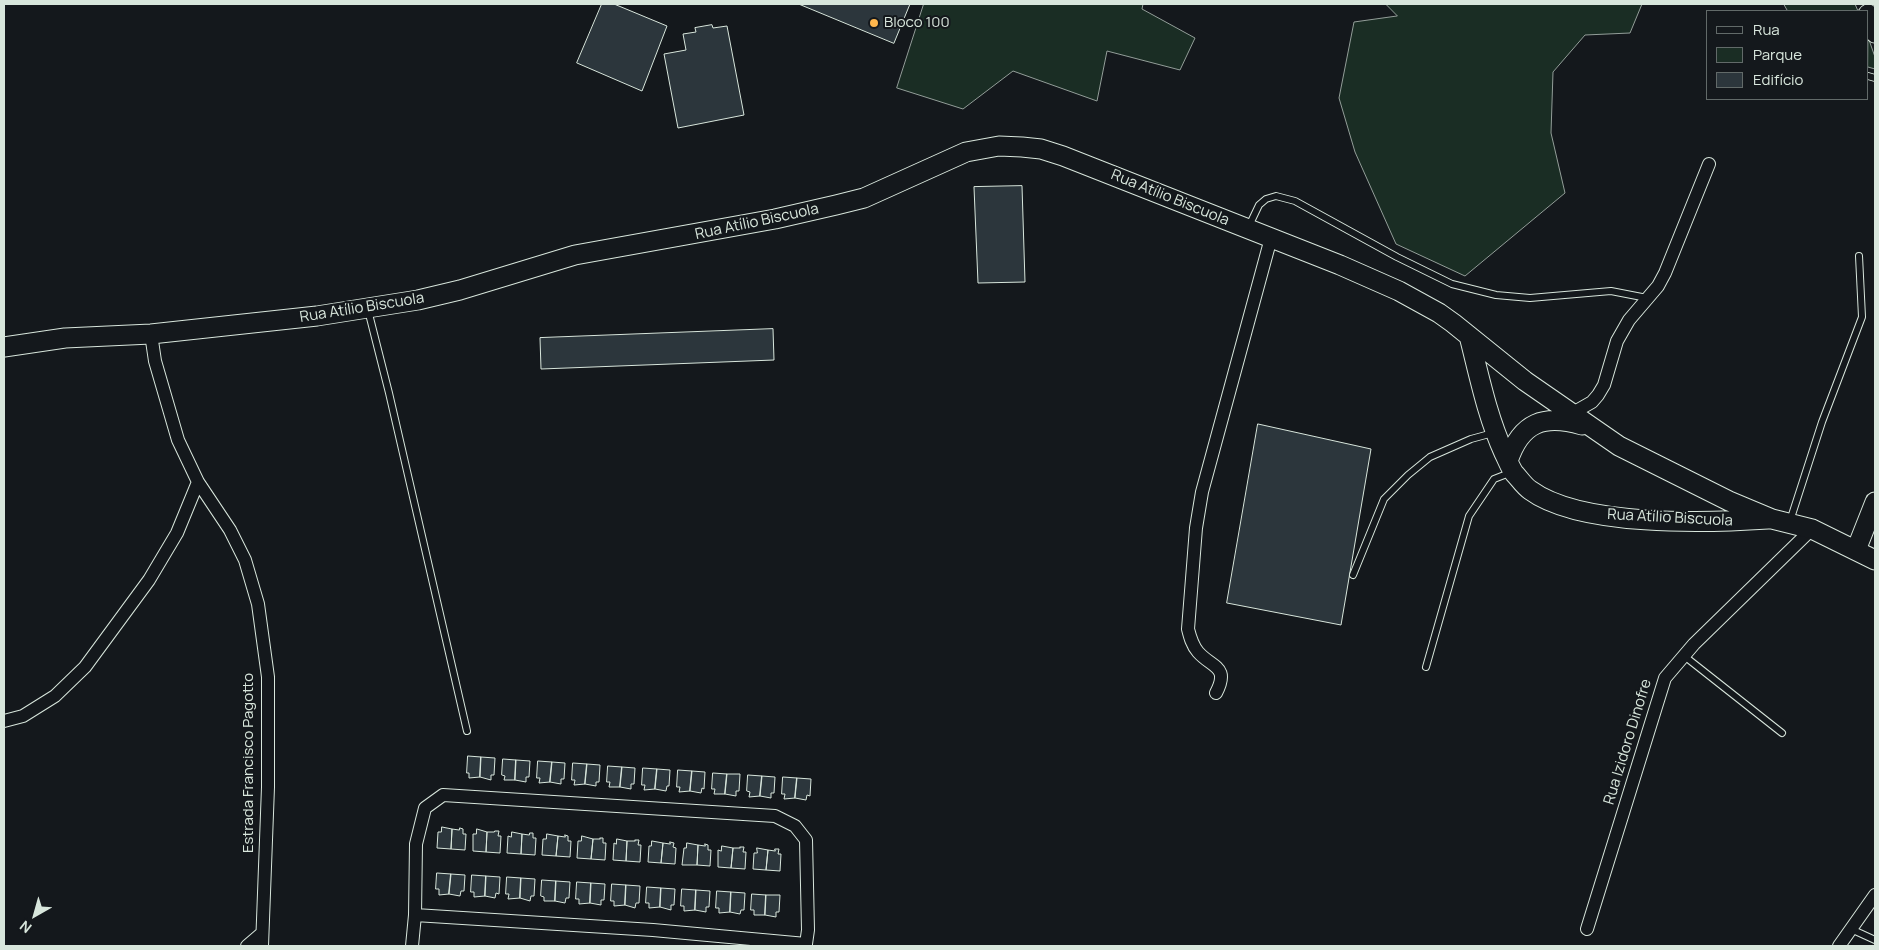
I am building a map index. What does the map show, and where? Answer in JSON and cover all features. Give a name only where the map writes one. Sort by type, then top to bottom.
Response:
[{"type":"street","points":[[1869,18],[1875,33]]},
{"type":"street","name":"Rua Atílio Biscuola","points":[[4,347],[65,338],[151,334],[316,316],[418,300],[460,290],[575,255],[775,220],[864,198],[966,152],[999,146],[1041,150],[1063,156],[1399,291],[1439,313],[1525,381],[1571,414],[1651,463],[1730,501],[1781,521],[1812,529],[1875,560]]},
{"type":"street","points":[[1571,414],[1592,402],[1598,395],[1604,384],[1617,341],[1629,320],[1648,298],[1665,273],[1709,164]]},
{"type":"street","points":[[1216,693],[1222,682],[1220,673],[1216,667],[1198,652],[1191,642],[1188,629],[1196,528],[1202,492],[1271,238]]},
{"type":"street","name":"Estrada Francisco Pagotto","points":[[151,334],[155,362],[178,440],[198,482],[230,530],[245,560],[258,604],[268,677],[268,787],[262,940]]},
{"type":"street","name":"Rua Atílio Biscuola","points":[[1469,336],[1495,433],[1511,467],[1529,490],[1551,501],[1590,513],[1631,519],[1781,521]]},
{"type":"street","points":[[1511,467],[1511,452],[1519,439],[1531,426],[1539,422],[1560,419],[1592,428]]},
{"type":"street","points":[[4,721],[23,716],[55,696],[84,667],[149,580],[177,533],[198,482]]},
{"type":"street","points":[[1856,550],[1875,502]]},
{"type":"street","name":"Rua Izidoro Dinofre","points":[[1587,930],[1665,678],[1683,655],[1812,529]]},
{"type":"street","points":[[412,946],[415,915],[416,844],[424,808],[443,795],[775,816],[795,826],[806,840],[808,930],[806,945],[653,930],[415,915]]},
{"type":"street","points":[[1839,946],[1875,895]]},
{"type":"street","points":[[247,946],[262,940]]},
{"type":"lane","points":[[1247,229],[1259,205],[1266,199],[1276,196],[1295,201],[1397,257],[1452,284],[1496,294],[1530,298],[1611,292],[1648,298]]},
{"type":"lane","points":[[1781,521],[1862,318],[1859,256]]},
{"type":"lane","points":[[368,308],[467,731]]},
{"type":"lane","points":[[1353,575],[1384,499],[1408,474],[1430,457],[1470,439],[1495,433]]},
{"type":"lane","points":[[1426,667],[1469,516],[1494,479],[1511,467]]},
{"type":"lane","points":[[1683,655],[1782,733]]},
{"type":"lane","points":[[1851,929],[1875,940]]},
{"type":"green space","points":[[924,4],[1143,4],[1142,9],[1195,38],[1180,70],[1107,51],[1097,101],[1013,71],[963,109],[897,88]]},
{"type":"green space","points":[[1386,4],[1642,4],[1630,33],[1585,35],[1553,72],[1551,133],[1565,193],[1465,276],[1396,244],[1355,152],[1339,98],[1354,22],[1397,16]]},
{"type":"green space","points":[[1784,4],[1855,4],[1858,10],[1787,10]]},
{"type":"green space","points":[[1869,40],[1875,57],[1875,69],[1869,67]]},
{"type":"building","points":[[602,4],[614,4],[667,26],[642,91],[577,63]]},
{"type":"building","name":"Bloco 100","points":[[799,4],[910,4],[894,43]]},
{"type":"building","points":[[712,25],[713,28],[727,26],[744,115],[678,128],[664,54],[686,50],[683,34],[696,32],[695,28]]},
{"type":"building","points":[[1022,186],[1025,282],[978,283],[974,187]]},
{"type":"building","points":[[773,329],[774,360],[541,369],[540,338]]},
{"type":"building","points":[[1258,424],[1371,449],[1341,625],[1227,603]]},
{"type":"building","points":[[468,756],[481,757],[480,777],[469,778],[469,773],[467,773]]},
{"type":"building","points":[[481,757],[495,758],[494,775],[491,775],[491,780],[480,777]]},
{"type":"building","points":[[503,759],[516,760],[515,780],[504,780],[505,776],[502,775]]},
{"type":"building","points":[[516,760],[530,761],[529,777],[526,777],[526,782],[515,780]]},
{"type":"building","points":[[538,761],[552,762],[550,782],[539,783],[540,778],[537,778]]},
{"type":"building","points":[[552,762],[565,763],[564,779],[561,779],[561,784],[550,782]]},
{"type":"building","points":[[573,763],[587,764],[585,784],[574,785],[575,780],[572,780]]},
{"type":"building","points":[[587,764],[600,765],[599,782],[596,782],[596,786],[585,784]]},
{"type":"building","points":[[608,766],[622,767],[620,787],[609,787],[610,782],[607,782]]},
{"type":"building","points":[[622,767],[635,768],[634,784],[631,784],[631,789],[620,787]]},
{"type":"building","points":[[643,768],[657,769],[655,789],[644,790],[645,785],[642,785]]},
{"type":"building","points":[[657,769],[670,770],[669,786],[667,786],[666,791],[655,789]]},
{"type":"building","points":[[678,770],[692,771],[690,791],[679,792],[680,787],[677,787]]},
{"type":"building","points":[[692,771],[705,772],[704,789],[702,788],[701,793],[690,791]]},
{"type":"building","points":[[713,773],[727,774],[725,794],[714,794],[715,789],[712,789]]},
{"type":"building","points":[[727,774],[740,774],[739,791],[736,791],[736,796],[725,794]]},
{"type":"building","points":[[748,775],[762,776],[760,796],[749,797],[750,792],[747,791]]},
{"type":"building","points":[[762,776],[775,777],[774,793],[771,793],[771,798],[760,796]]},
{"type":"building","points":[[783,777],[797,778],[795,798],[784,799],[785,794],[782,794]]},
{"type":"building","points":[[797,778],[811,779],[810,796],[807,795],[806,800],[795,798]]},
{"type":"building","points":[[442,827],[452,829],[451,849],[437,848],[438,832],[441,832]]},
{"type":"building","points":[[460,828],[463,829],[463,834],[466,834],[465,850],[451,849],[452,829],[459,830]]},
{"type":"building","points":[[477,829],[487,832],[486,852],[473,851],[473,834],[476,834]]},
{"type":"building","points":[[499,831],[498,836],[501,836],[500,853],[486,852],[487,832]]},
{"type":"building","points":[[512,832],[522,834],[521,854],[507,853],[508,836],[511,837]]},
{"type":"building","points":[[533,833],[533,838],[536,838],[535,855],[521,854],[522,834],[529,835]]},
{"type":"building","points":[[547,834],[558,836],[556,856],[542,855],[543,839],[546,839]]},
{"type":"building","points":[[565,835],[568,836],[568,841],[571,841],[570,857],[556,856],[558,836],[565,837]]},
{"type":"building","points":[[582,836],[593,839],[591,859],[577,858],[578,841],[581,841]]},
{"type":"building","points":[[603,838],[603,843],[606,843],[605,860],[591,859],[593,839]]},
{"type":"building","points":[[617,839],[627,841],[626,861],[613,860],[614,843],[616,844]]},
{"type":"building","points":[[639,840],[638,845],[641,845],[640,862],[626,861],[627,841]]},
{"type":"building","points":[[652,841],[663,843],[661,863],[648,862],[649,846],[651,846]]},
{"type":"building","points":[[670,842],[674,843],[673,847],[676,848],[675,864],[661,863],[663,843],[670,844]]},
{"type":"building","points":[[687,843],[698,845],[697,865],[682,865],[684,848],[686,848]]},
{"type":"building","points":[[705,844],[708,845],[708,850],[711,850],[710,866],[697,865],[698,845],[705,846]]},
{"type":"building","points":[[722,846],[733,848],[731,868],[718,867],[718,850],[721,851]]},
{"type":"building","points":[[744,847],[743,852],[746,852],[745,869],[731,868],[733,848]]},
{"type":"building","points":[[757,848],[768,850],[766,870],[753,869],[754,853],[757,853]]},
{"type":"building","points":[[775,849],[779,849],[778,854],[781,854],[780,871],[766,870],[768,850],[775,851]]},
{"type":"building","points":[[437,873],[451,874],[449,894],[439,895],[439,889],[436,889]]},
{"type":"building","points":[[451,874],[465,875],[464,891],[461,891],[460,896],[449,894]]},
{"type":"building","points":[[472,875],[486,876],[485,896],[474,897],[474,892],[471,892]]},
{"type":"building","points":[[486,876],[500,877],[499,894],[496,893],[495,898],[485,896]]},
{"type":"building","points":[[507,877],[521,878],[520,898],[508,899],[509,894],[506,894]]},
{"type":"building","points":[[521,878],[535,879],[534,896],[531,896],[530,901],[520,898]]},
{"type":"building","points":[[542,880],[556,881],[555,901],[544,901],[544,897],[541,896]]},
{"type":"building","points":[[556,881],[570,882],[569,898],[566,898],[565,903],[555,901]]},
{"type":"building","points":[[577,882],[591,883],[590,903],[579,904],[579,899],[576,899]]},
{"type":"building","points":[[591,883],[605,884],[604,900],[601,900],[601,905],[590,903]]},
{"type":"building","points":[[612,884],[626,885],[625,905],[614,906],[614,901],[611,901]]},
{"type":"building","points":[[626,885],[640,886],[639,903],[636,903],[635,908],[625,905]]},
{"type":"building","points":[[647,887],[661,888],[660,907],[649,908],[649,903],[646,903]]},
{"type":"building","points":[[661,888],[675,889],[674,905],[671,905],[671,910],[660,907]]},
{"type":"building","points":[[682,889],[696,890],[695,910],[684,911],[684,906],[681,906]]},
{"type":"building","points":[[696,890],[710,891],[709,907],[706,907],[706,912],[695,910]]},
{"type":"building","points":[[717,891],[731,892],[730,912],[719,913],[719,908],[716,908]]},
{"type":"building","points":[[731,892],[745,893],[744,910],[741,910],[740,914],[730,912]]},
{"type":"building","points":[[752,894],[766,895],[765,915],[754,915],[754,910],[751,910]]},
{"type":"building","points":[[766,895],[780,895],[779,912],[776,912],[776,917],[765,915]]},
{"type":"place","name":"Bloco 100","points":[[874,23]]}]
